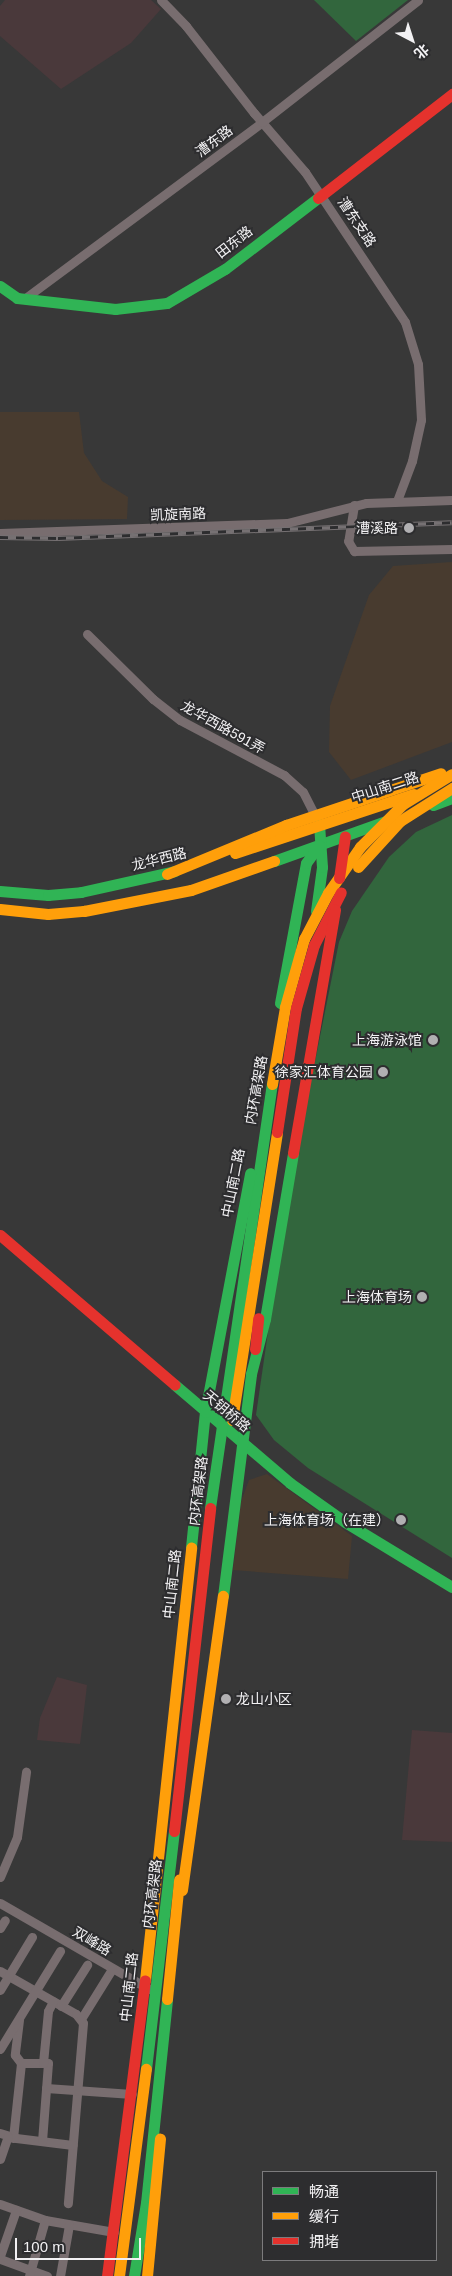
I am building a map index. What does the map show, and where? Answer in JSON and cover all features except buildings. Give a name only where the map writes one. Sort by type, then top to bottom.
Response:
[{"type":"main road","name":"田东路","points":[[0,286],[11,295],[24,299],[122,309],[167,303],[212,278],[452,94]]},
{"type":"main road","points":[[167,874],[286,825],[452,770]]},
{"type":"main road","name":"内环高架路","points":[[119,2276],[148,2056],[214,1474],[255,1186],[285,1007],[304,939],[328,893],[355,854],[374,831],[403,804],[452,774]]},
{"type":"main road","name":"中山南二路","points":[[319,824],[452,783]]},
{"type":"main road","name":"内环高架路","points":[[134,2276],[146,2202],[223,1480],[286,1072],[305,974],[314,945],[337,899],[383,837],[422,805],[452,788]]},
{"type":"main road","points":[[0,909],[48,914],[127,904],[191,890],[452,798]]},
{"type":"main road","points":[[255,1349],[251,1319],[322,868],[319,824]]},
{"type":"main road","name":"龙华西路","points":[[0,891],[48,895],[81,892],[167,874],[319,824]]},
{"type":"main road","points":[[255,1349],[265,1319],[308,1077],[345,836]]},
{"type":"main road","name":"中山南二路","points":[[107,2276],[132,2094],[205,1412],[298,898],[306,863],[319,845]]},
{"type":"main road","points":[[147,2276],[182,1890],[244,1445],[255,1349],[282,1154],[290,1091],[286,1072]]},
{"type":"main road","name":"天钥桥路","points":[[0,1235],[244,1445],[345,1522],[452,1588]]},
{"type":"street","name":"漕东支路","points":[[161,0],[186,26],[321,193],[400,313],[415,352],[421,420],[412,461],[397,501]]},
{"type":"street","name":"漕东路","points":[[24,299],[262,122],[418,0]]},
{"type":"street","name":"凯旋南路","points":[[0,533],[287,523],[354,505],[397,501],[452,500]]},
{"type":"street","points":[[354,505],[348,541],[354,551],[452,549]]},
{"type":"street","name":"龙华西路591弄","points":[[87,634],[153,699],[180,720],[284,775],[303,792],[319,824]]},
{"type":"street","points":[[0,1877],[17,1838],[26,1772]]},
{"type":"street","name":"双峰路","points":[[0,1903],[144,1988],[173,1995]]},
{"type":"street","points":[[0,1990],[4,1973],[32,1937]]},
{"type":"street","points":[[0,2049],[4,2035],[19,2017],[60,1951]]},
{"type":"street","points":[[43,2062],[48,2011],[57,2004],[87,1965]]},
{"type":"street","points":[[68,2203],[81,2019],[112,1969]]},
{"type":"street","points":[[4,1973],[81,2019]]},
{"type":"street","points":[[0,2159],[7,2136],[18,2059],[19,2017]]},
{"type":"street","points":[[0,2054],[18,2059],[48,2063],[42,2142]]},
{"type":"street","points":[[46,2088],[132,2094]]},
{"type":"street","points":[[7,2136],[73,2145]]},
{"type":"street","points":[[0,2204],[45,2220],[114,2232]]},
{"type":"street","points":[[16,2210],[0,2258],[30,2273],[47,2276]]},
{"type":"street","points":[[30,2273],[45,2220]]},
{"type":"street","points":[[60,2276],[70,2225]]},
{"type":"shaded area","points":[[5,0],[151,0],[161,9],[131,43],[61,89],[0,36],[0,6]]},
{"type":"shaded area","points":[[0,412],[79,412],[84,453],[102,481],[128,497],[127,519],[0,520]]},
{"type":"shaded area","points":[[452,562],[452,742],[351,780],[329,752],[330,706],[369,595],[393,566]]},
{"type":"shaded area","points":[[267,1474],[352,1536],[348,1579],[233,1570],[241,1502],[249,1480]]},
{"type":"shaded area","points":[[57,1677],[87,1685],[80,1744],[37,1740],[40,1718]]},
{"type":"shaded area","points":[[412,1730],[452,1733],[452,1842],[402,1840]]},
{"type":"green space","points":[[314,0],[408,0],[356,41]]},
{"type":"green space","name":"徐家汇体育公园","points":[[452,815],[452,1558],[308,1468],[274,1440],[256,1415],[287,1201],[339,942],[352,911],[389,857],[416,832]]},
{"type":"railway","points":[[0,537],[58,538],[452,522]]},
{"type":"traffic: fast","points":[[0,286],[17,298],[115,309],[167,303],[225,269],[318,198]]},
{"type":"traffic: fast","points":[[433,805],[452,798]]},
{"type":"traffic: fast","points":[[274,861],[386,821]]},
{"type":"traffic: fast","points":[[316,911],[322,867],[319,824]]},
{"type":"traffic: fast","points":[[280,1003],[306,863],[319,845]]},
{"type":"traffic: fast","points":[[0,891],[48,895],[81,892],[175,871]]},
{"type":"traffic: fast","points":[[210,1508],[272,1084]]},
{"type":"traffic: fast","points":[[223,1596],[251,1374],[265,1319],[293,1153]]},
{"type":"traffic: fast","points":[[191,1547],[205,1412],[250,1173]]},
{"type":"traffic: fast","points":[[175,1385],[290,1483],[345,1522],[452,1587]]},
{"type":"traffic: fast","points":[[146,2069],[174,1831]]},
{"type":"traffic: fast","points":[[134,2276],[146,2203],[167,1999]]},
{"type":"traffic: slow","points":[[167,874],[286,825],[441,773]]},
{"type":"traffic: slow","points":[[272,1084],[285,1007],[304,939],[328,893],[360,847],[403,804],[452,774]]},
{"type":"traffic: slow","points":[[358,867],[400,821],[452,788]]},
{"type":"traffic: slow","points":[[235,853],[413,794]]},
{"type":"traffic: slow","points":[[0,909],[48,914],[84,911],[191,890],[274,861]]},
{"type":"traffic: slow","points":[[232,1420],[277,1132]]},
{"type":"traffic: slow","points":[[145,1980],[191,1547]]},
{"type":"traffic: slow","points":[[182,1890],[223,1596]]},
{"type":"traffic: slow","points":[[167,1999],[179,1880]]},
{"type":"traffic: slow","points":[[119,2276],[146,2069]]},
{"type":"traffic: slow","points":[[147,2276],[160,2139]]},
{"type":"traffic: jam","points":[[318,198],[452,94]]},
{"type":"traffic: jam","points":[[339,878],[345,836]]},
{"type":"traffic: jam","points":[[277,1132],[296,1008],[314,945],[341,892]]},
{"type":"traffic: jam","points":[[293,1153],[335,910]]},
{"type":"traffic: jam","points":[[0,1235],[175,1385]]},
{"type":"traffic: jam","points":[[255,1349],[258,1318]]},
{"type":"traffic: jam","points":[[174,1831],[210,1508]]},
{"type":"traffic: jam","points":[[107,2276],[145,1980]]},
{"type":"place","name":"漕溪路","points":[[409,528]]},
{"type":"place","name":"上海游泳馆","points":[[433,1040]]},
{"type":"place","name":"徐家汇体育公园","points":[[383,1072]]},
{"type":"place","name":"上海体育场","points":[[422,1297]]},
{"type":"place","name":"上海体育场（在建）","points":[[401,1520]]},
{"type":"place","name":"龙山小区","points":[[226,1699]]}]
